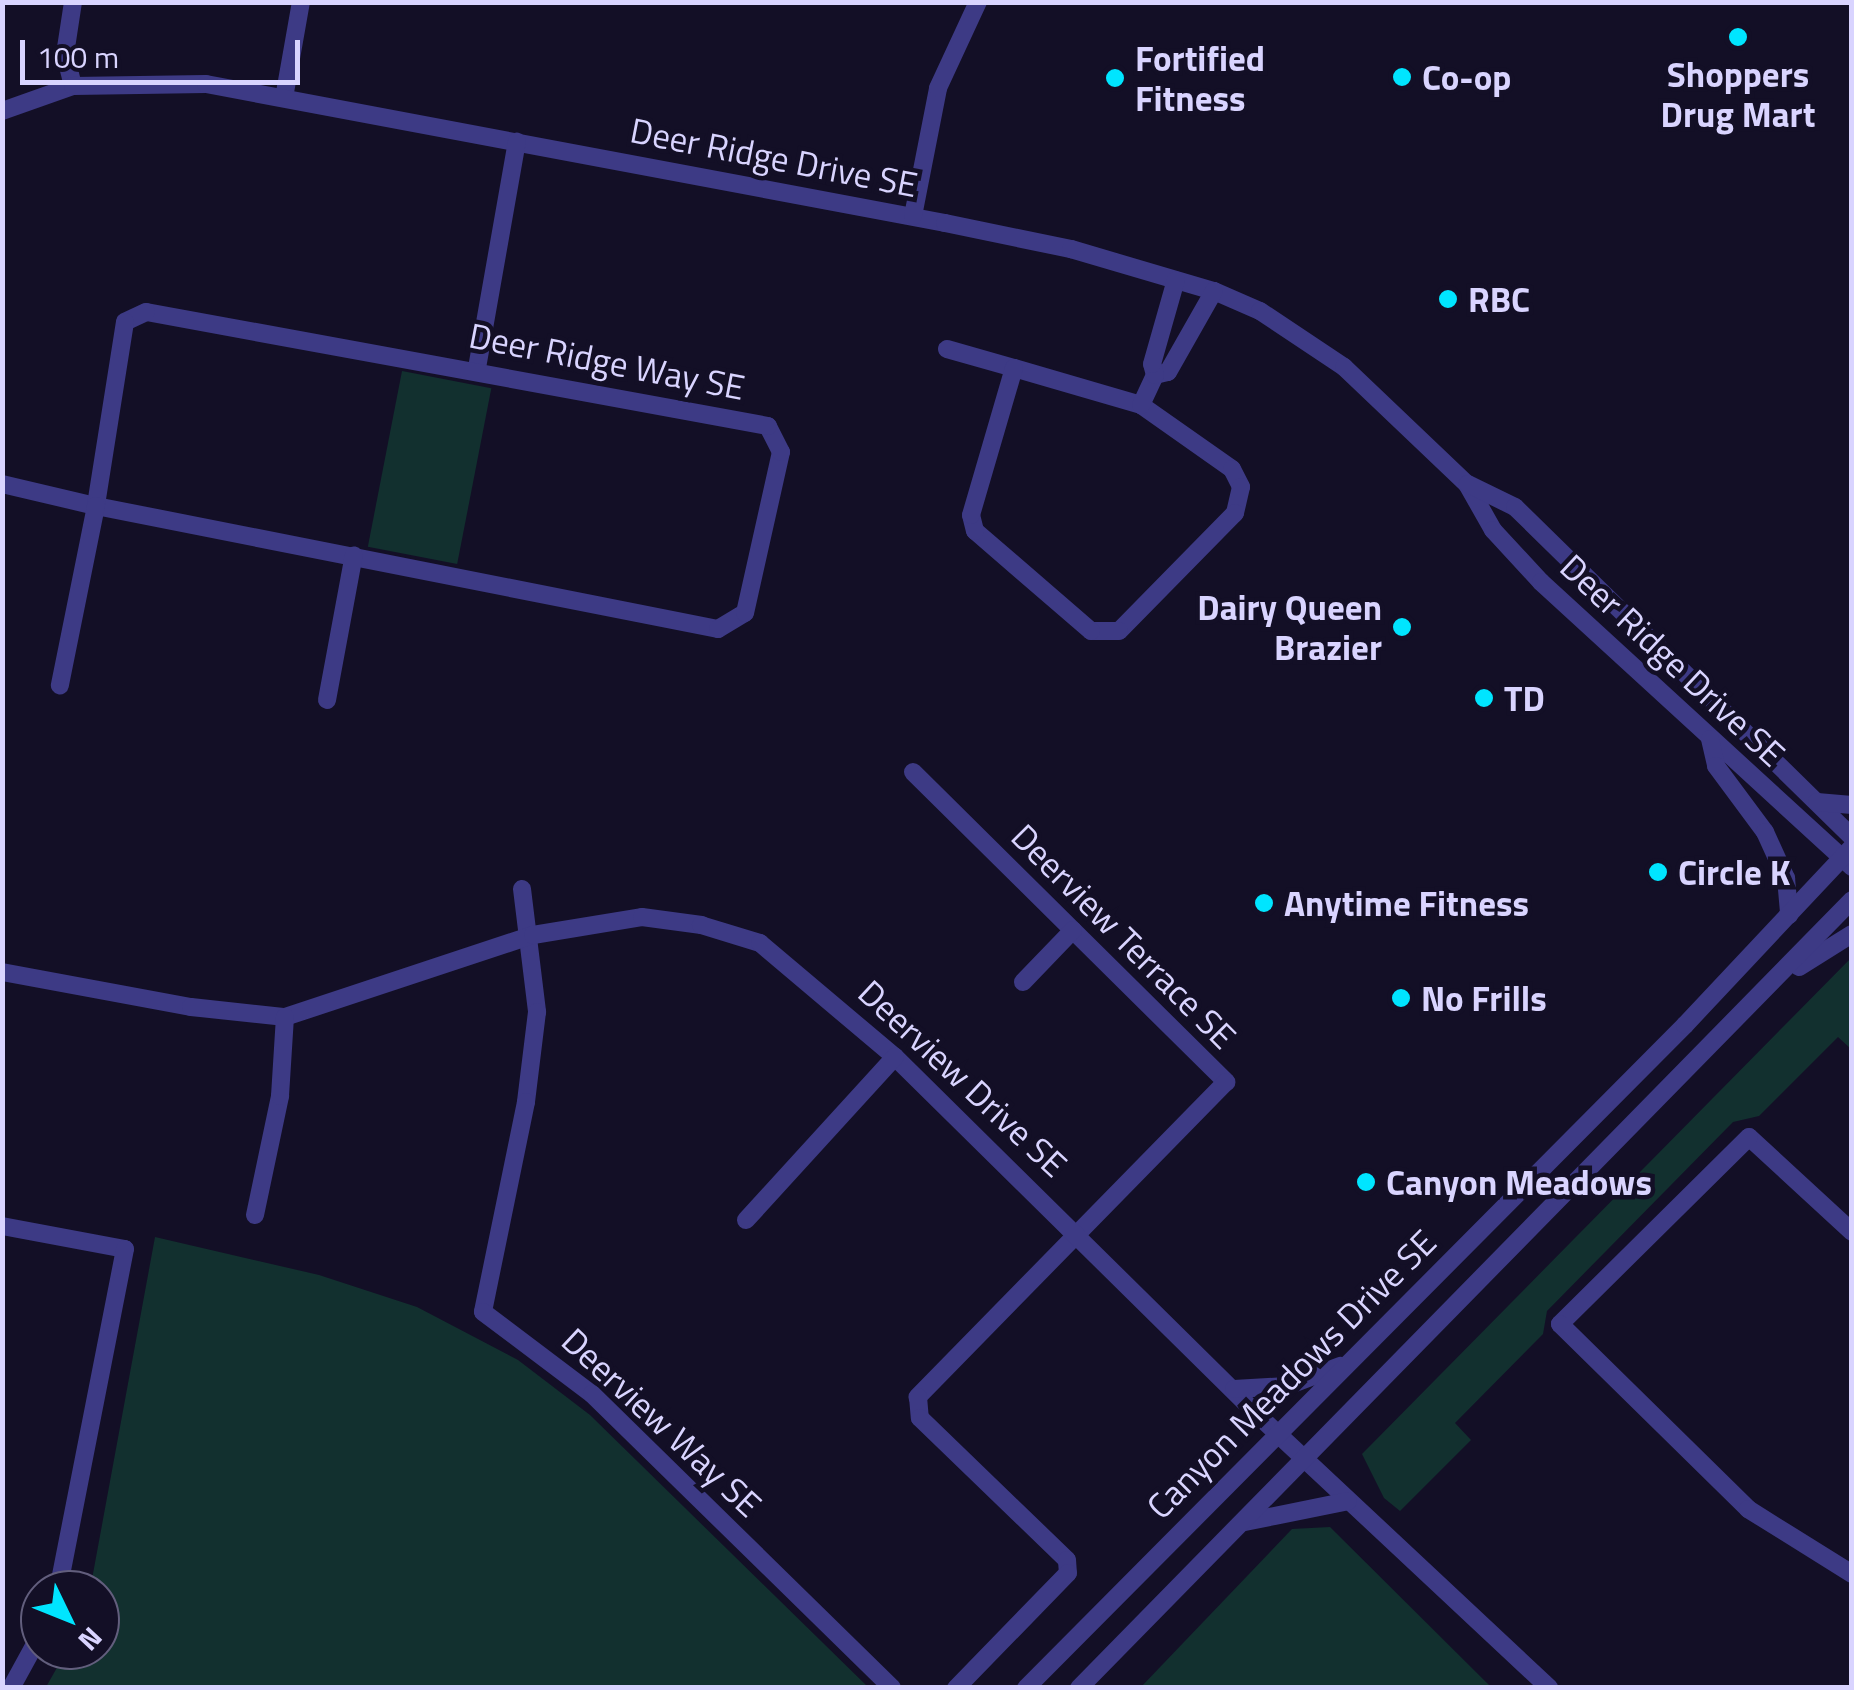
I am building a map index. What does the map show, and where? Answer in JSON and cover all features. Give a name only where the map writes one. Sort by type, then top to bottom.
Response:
[{"type":"street","points":[[73,2],[65,54],[73,86]]},
{"type":"street","points":[[284,98],[301,2]]},
{"type":"street","points":[[914,216],[938,88],[978,2]]},
{"type":"street","name":"Deer Ridge Drive SE","points":[[2,111],[73,86],[206,84],[914,216],[1071,249],[1214,291],[1260,311],[1344,367],[1468,484],[1505,543],[1710,738],[1847,858]]},
{"type":"street","points":[[477,368],[517,141]]},
{"type":"street","points":[[1141,405],[1155,375],[1152,364],[1176,280]]},
{"type":"street","points":[[1155,375],[1168,372],[1214,291]]},
{"type":"street","name":"Deer Ridge Way SE","points":[[2,484],[96,506],[718,629],[745,613],[781,452],[768,426],[477,368],[146,312],[126,322],[96,506]]},
{"type":"street","points":[[947,349],[1014,368],[1141,405],[1232,469],[1240,487],[1235,512],[1119,632],[1091,632],[975,531],[971,515],[1014,368]]},
{"type":"street","name":"Deer Ridge Drive SE","points":[[1468,484],[1514,506],[1852,837]]},
{"type":"street","points":[[60,685],[96,506]]},
{"type":"street","points":[[327,700],[354,555]]},
{"type":"street","points":[[1710,738],[1716,766],[1765,832],[1786,878],[1789,915]]},
{"type":"street","name":"Deerview Terrace SE","points":[[913,772],[1226,1082],[1081,1235]]},
{"type":"street","points":[[1817,802],[1852,805]]},
{"type":"street","name":"Canyon Meadows Drive SE","points":[[1026,1688],[1847,858]]},
{"type":"street","points":[[522,889],[532,935]]},
{"type":"street","name":"Canyon Meadows Drive SE","points":[[1079,1688],[1852,900]]},
{"type":"street","name":"Deerview Drive SE","points":[[2,972],[192,1007],[286,1016],[532,935],[642,917],[760,943],[894,1057],[1081,1235],[1278,1434],[1549,1688]]},
{"type":"street","points":[[1024,982],[1073,930]]},
{"type":"street","points":[[1752,1004],[1852,934]]},
{"type":"street","name":"Deerview Way SE","points":[[532,935],[532,1066],[483,1312],[592,1394],[892,1688]]},
{"type":"street","points":[[255,1215],[280,1096],[286,1016]]},
{"type":"street","points":[[746,1220],[894,1057]]},
{"type":"street","points":[[1852,1232],[1749,1137],[1560,1324],[1748,1509],[1852,1574]]},
{"type":"street","points":[[2,1226],[125,1249],[62,1570]]},
{"type":"street","points":[[956,1688],[1068,1573],[1067,1560],[920,1418],[918,1396],[1081,1235]]},
{"type":"street","points":[[1234,1389],[1287,1386],[1347,1363]]},
{"type":"street","points":[[1243,1523],[1348,1501]]},
{"type":"green space","points":[[402,371],[491,388],[457,564],[368,547]]},
{"type":"green space","points":[[1851,958],[1851,1049],[1838,1037],[1759,1116],[1733,1122],[1547,1311],[1543,1334],[1455,1423],[1471,1440],[1400,1511],[1384,1498],[1362,1454]]},
{"type":"green space","points":[[155,1237],[319,1275],[417,1307],[518,1360],[590,1415],[868,1687],[46,1687],[56,1670],[120,1670],[120,1570],[94,1570]]},
{"type":"green space","points":[[1330,1527],[1491,1687],[1141,1687],[1292,1529]]},
{"type":"place","name":"Shoppers Drug Mart","points":[[1738,37]]},
{"type":"place","name":"Co-op","points":[[1402,77]]},
{"type":"place","name":"Fortified Fitness","points":[[1115,78]]},
{"type":"place","name":"RBC","points":[[1448,299]]},
{"type":"place","name":"Dairy Queen Brazier","points":[[1402,627]]},
{"type":"place","name":"TD","points":[[1484,698]]},
{"type":"place","name":"Circle K","points":[[1658,872]]},
{"type":"place","name":"Anytime Fitness","points":[[1264,903]]},
{"type":"place","name":"No Frills","points":[[1401,998]]},
{"type":"place","name":"Canyon Meadows","points":[[1366,1182]]}]
